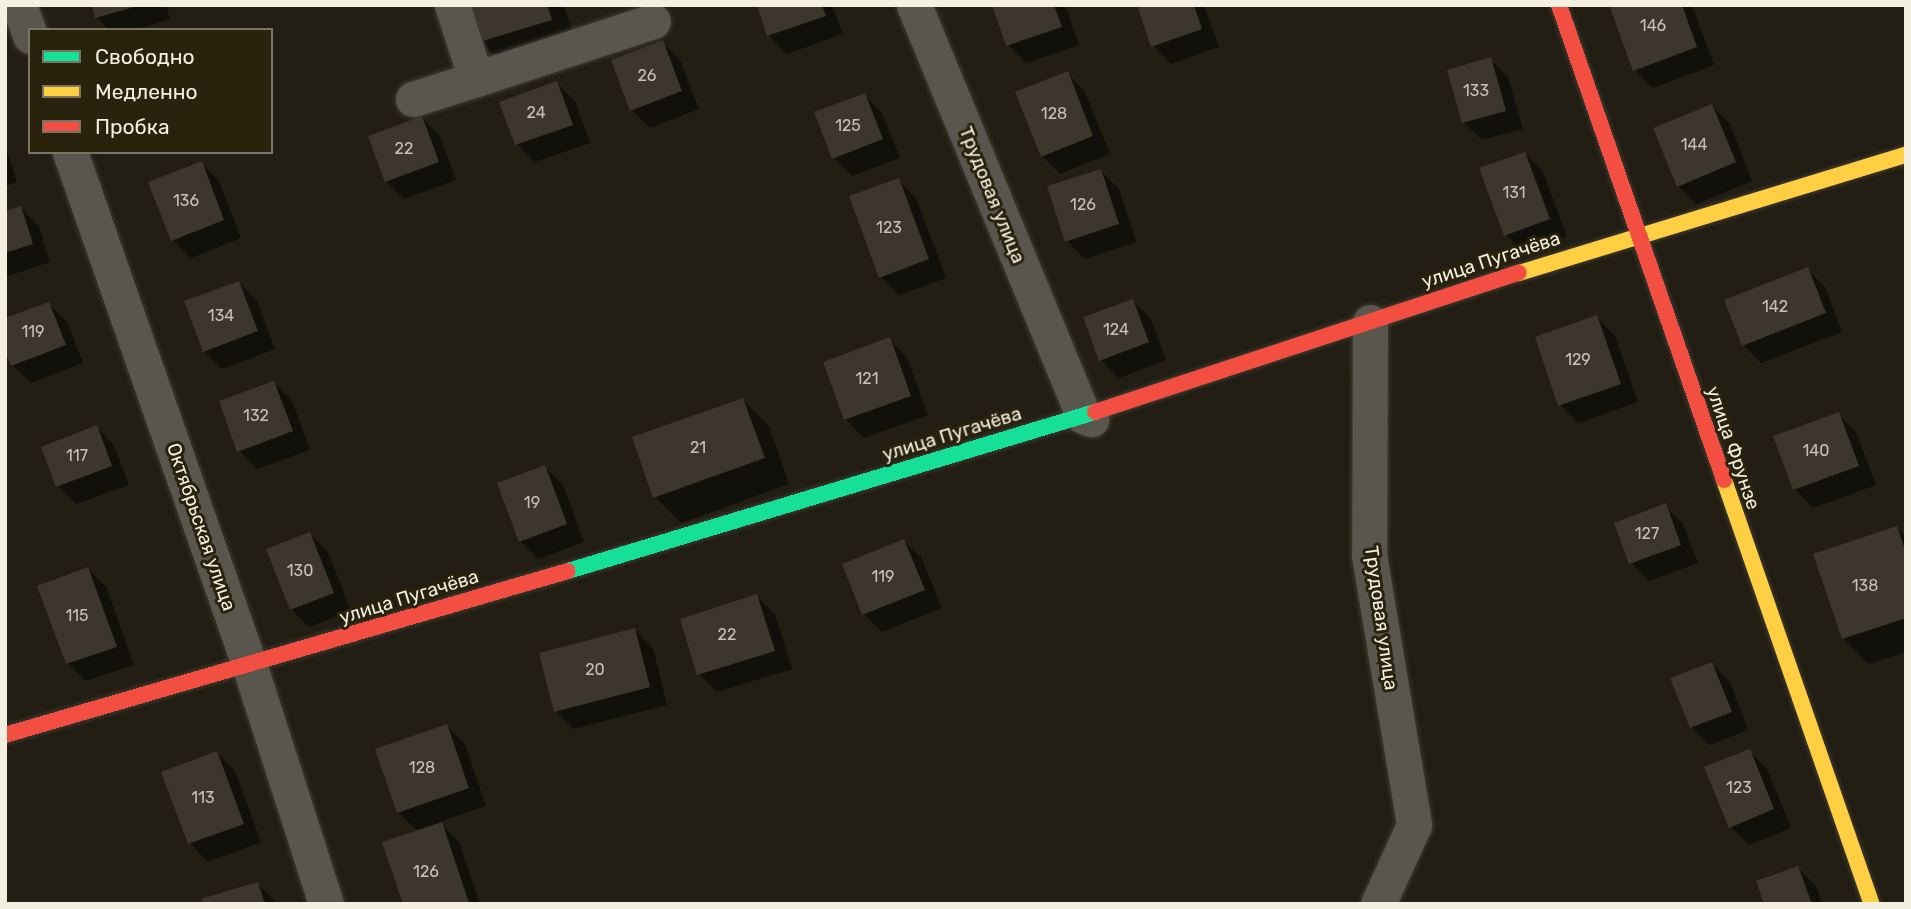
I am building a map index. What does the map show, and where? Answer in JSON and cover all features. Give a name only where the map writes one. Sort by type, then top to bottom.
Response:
[{"type":"street","points":[[19,5],[28,30]]},
{"type":"street","points":[[452,5],[476,79]]},
{"type":"street","name":"Трудовая улица","points":[[914,5],[1087,418]]},
{"type":"street","name":"улица Фрунзе","points":[[1559,5],[1636,234],[1872,904]]},
{"type":"street","points":[[413,99],[653,21]]},
{"type":"street","name":"Октябрьская улица","points":[[71,154],[250,667],[326,904]]},
{"type":"street","name":"улица Пугачёва","points":[[5,735],[250,667],[1087,418],[1636,234],[1906,155]]},
{"type":"street","name":"Трудовая улица","points":[[1370,322],[1369,555],[1413,825],[1378,904]]},
{"type":"building","points":[[92,5],[138,5],[138,6],[95,18]]},
{"type":"building","points":[[467,5],[547,5],[552,20],[479,42]]},
{"type":"building","points":[[757,5],[822,5],[826,16],[767,36]]},
{"type":"building","points":[[992,5],[1054,5],[1062,27],[1006,46]]},
{"type":"building","points":[[1137,5],[1194,5],[1202,29],[1151,47]]},
{"type":"building","points":[[1609,5],[1682,5],[1697,47],[1633,71]]},
{"type":"building","points":[[663,40],[682,91],[630,111],[611,60]]},
{"type":"building","points":[[1491,57],[1506,111],[1462,123],[1447,70]]},
{"type":"building","points":[[1068,71],[1093,136],[1041,157],[1015,92]]},
{"type":"building","points":[[557,81],[573,125],[515,145],[499,102]]},
{"type":"building","points":[[865,93],[883,139],[832,159],[814,112]]},
{"type":"building","points":[[1712,104],[1736,162],[1677,187],[1653,128]]},
{"type":"building","points":[[422,116],[439,162],[385,182],[368,136]]},
{"type":"building","points":[[1525,152],[1550,219],[1504,236],[1479,168]]},
{"type":"building","points":[[202,161],[224,220],[171,241],[148,182]]},
{"type":"building","points":[[1101,169],[1119,224],[1065,242],[1047,186]]},
{"type":"building","points":[[899,178],[929,259],[879,278],[849,196]]},
{"type":"building","points":[[21,206],[33,244],[5,253],[5,211]]},
{"type":"building","points":[[1808,267],[1826,313],[1742,346],[1724,300]]},
{"type":"building","points":[[239,281],[258,331],[203,352],[184,301]]},
{"type":"building","points":[[1133,299],[1149,342],[1099,361],[1083,317]]},
{"type":"building","points":[[49,302],[66,345],[11,366],[5,351],[5,318]]},
{"type":"building","points":[[1597,315],[1621,384],[1558,406],[1535,337]]},
{"type":"building","points":[[890,337],[911,396],[844,420],[823,362]]},
{"type":"building","points":[[274,381],[293,431],[237,452],[219,401]]},
{"type":"building","points":[[743,398],[765,458],[653,498],[632,437]]},
{"type":"building","points":[[1839,412],[1859,466],[1793,490],[1773,436]]},
{"type":"building","points":[[97,425],[112,466],[56,487],[41,447]]},
{"type":"building","points":[[545,465],[567,524],[519,542],[497,483]]},
{"type":"building","points":[[1666,503],[1681,545],[1629,564],[1614,523]]},
{"type":"building","points":[[1897,526],[1906,553],[1906,618],[1842,639],[1813,554]]},
{"type":"building","points":[[310,532],[334,593],[290,610],[266,549]]},
{"type":"building","points":[[904,539],[925,590],[862,615],[842,564]]},
{"type":"building","points":[[88,567],[117,647],[66,664],[37,586]]},
{"type":"building","points":[[757,594],[775,651],[697,675],[680,619]]},
{"type":"building","points":[[635,628],[650,687],[554,712],[539,653]]},
{"type":"building","points":[[1712,662],[1732,712],[1690,728],[1670,678]]},
{"type":"building","points":[[447,724],[469,788],[397,813],[375,749]]},
{"type":"building","points":[[1750,749],[1774,809],[1729,828],[1704,767]]},
{"type":"building","points":[[217,751],[244,824],[188,844],[161,772]]},
{"type":"building","points":[[442,822],[469,903],[403,904],[382,842]]},
{"type":"building","points":[[1798,866],[1812,904],[1764,904],[1756,881]]},
{"type":"building","points":[[258,882],[265,904],[203,904],[201,899]]},
{"type":"traffic: fast","points":[[568,571],[1095,412]]},
{"type":"traffic: slow","points":[[1519,273],[1906,155]]},
{"type":"traffic: slow","points":[[1724,480],[1872,904]]},
{"type":"traffic: jam","points":[[1559,5],[1724,480]]},
{"type":"traffic: jam","points":[[1095,412],[1519,273]]},
{"type":"traffic: jam","points":[[5,735],[568,571]]}]
